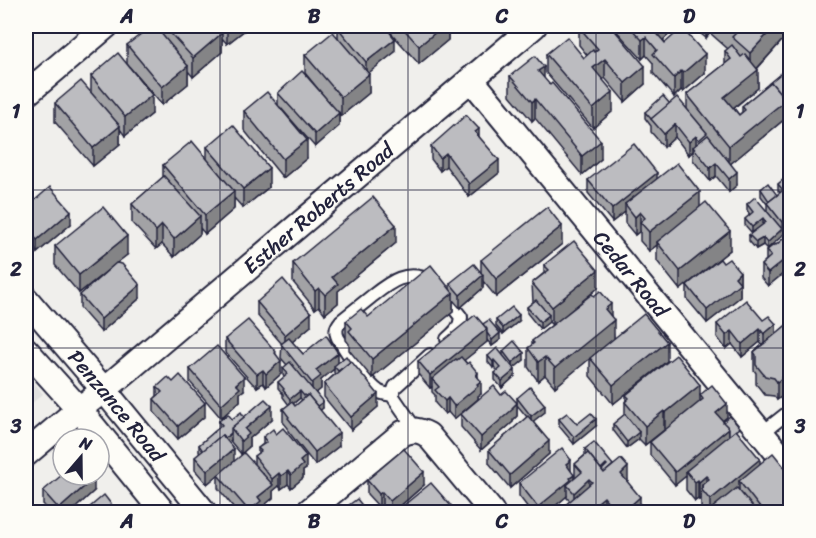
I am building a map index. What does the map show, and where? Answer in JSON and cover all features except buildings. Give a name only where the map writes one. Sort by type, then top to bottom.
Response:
[{"type":"street","points":[[26,94],[106,26]]},
{"type":"street","name":"Esther Roberts Road","points":[[26,454],[534,26]]},
{"type":"street","name":"Cedar Road","points":[[471,79],[790,468]]},
{"type":"street","name":"Penzance Road","points":[[26,299],[204,513]]},
{"type":"street","name":"Penzance Road","points":[[26,350],[79,409],[164,513]]},
{"type":"street","points":[[308,513],[404,433],[416,430],[428,435],[492,513]]},
{"type":"lane","points":[[392,395],[377,391],[362,374],[338,338],[337,326],[390,282],[418,276],[430,280],[461,317],[456,331],[394,387],[392,395],[416,430]]},
{"type":"lane","points":[[762,433],[790,411]]},
{"type":"shaded area","points":[[26,372],[43,394],[26,408]]}]
